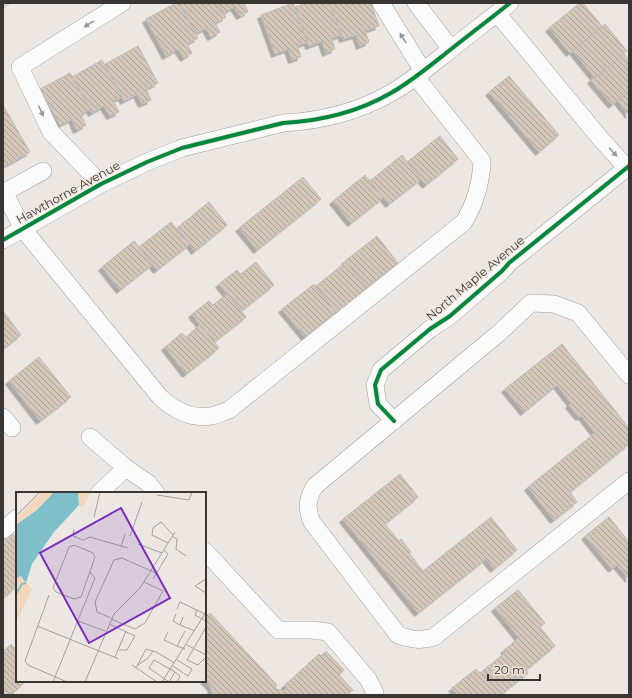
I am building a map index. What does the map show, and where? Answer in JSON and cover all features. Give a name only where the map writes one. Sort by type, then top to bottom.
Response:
[{"type":"street","points":[[101,184],[51,132],[20,67],[122,3]]},
{"type":"street","points":[[43,171],[3,192],[23,229],[169,405],[194,416],[211,416],[229,410],[464,222],[471,210],[481,178],[482,161],[420,74],[381,3]]},
{"type":"street","points":[[416,3],[451,49]]},
{"type":"street","points":[[504,8],[599,137],[628,167]]},
{"type":"street","name":"Hawthorne Avenue","points":[[3,240],[101,184],[147,162],[182,148],[283,123],[329,117],[362,107],[390,94],[420,74],[504,8]]},
{"type":"street","name":"North Maple Avenue","points":[[394,420],[378,404],[375,385],[381,370],[430,329],[450,316],[502,271],[509,263],[628,167]]},
{"type":"street","points":[[629,375],[578,313],[554,304],[531,303],[499,333],[315,486],[310,493],[308,514],[312,522],[398,635],[414,640],[422,640],[434,637],[629,481]]},
{"type":"street","points":[[90,437],[126,468],[148,483],[155,492]]},
{"type":"street","points":[[100,492],[126,468]]},
{"type":"street","points":[[3,530],[16,519]]},
{"type":"street","points":[[206,551],[278,630],[312,630],[328,632],[368,679],[375,695]]},
{"type":"building","points":[[176,3],[179,3],[198,38],[187,44],[192,53],[184,58],[178,49],[166,56],[146,19]]},
{"type":"building","points":[[179,3],[218,3],[226,17],[215,23],[220,32],[211,37],[206,28],[196,33]]},
{"type":"building","points":[[218,3],[244,3],[248,12],[240,16],[234,7],[224,13]]},
{"type":"building","points":[[293,3],[307,42],[297,46],[301,57],[292,60],[288,49],[275,54],[261,15]]},
{"type":"building","points":[[306,3],[330,3],[341,35],[331,38],[335,49],[326,53],[322,41],[309,46],[295,7]]},
{"type":"building","points":[[330,3],[371,3],[379,26],[365,31],[369,42],[360,46],[356,35],[343,39]]},
{"type":"building","points":[[580,3],[583,3],[602,26],[570,53],[549,28]]},
{"type":"building","points":[[605,24],[627,51],[595,78],[573,51]]},
{"type":"building","points":[[138,46],[158,83],[146,89],[151,100],[142,104],[137,94],[124,101],[105,64]]},
{"type":"building","points":[[624,54],[629,60],[629,91],[612,105],[591,80]]},
{"type":"building","points":[[102,60],[122,97],[113,101],[119,112],[110,116],[104,106],[92,113],[72,77]]},
{"type":"building","points":[[70,73],[90,109],[81,115],[86,125],[77,130],[72,119],[60,125],[40,89]]},
{"type":"building","points":[[509,76],[559,135],[539,152],[489,92]]},
{"type":"building","points":[[629,91],[629,115],[618,101]]},
{"type":"building","points":[[3,105],[30,152],[3,167]]},
{"type":"building","points":[[440,136],[458,159],[426,185],[407,162]]},
{"type":"building","points":[[402,155],[421,179],[389,204],[370,181]]},
{"type":"building","points":[[365,175],[383,198],[351,223],[333,201]]},
{"type":"building","points":[[303,177],[321,199],[257,250],[239,228]]},
{"type":"building","points":[[209,202],[227,225],[195,251],[177,228]]},
{"type":"building","points":[[171,222],[190,244],[157,270],[139,247]]},
{"type":"building","points":[[377,236],[398,263],[367,287],[345,261]]},
{"type":"building","points":[[134,241],[153,264],[120,290],[102,267]]},
{"type":"building","points":[[256,262],[274,285],[241,311],[219,284],[237,270],[241,274]]},
{"type":"building","points":[[346,262],[369,290],[338,315],[315,287]]},
{"type":"building","points":[[314,284],[336,312],[305,337],[282,309]]},
{"type":"building","points":[[227,294],[246,317],[214,342],[192,314],[209,301],[213,305]]},
{"type":"building","points":[[3,311],[21,335],[3,349]]},
{"type":"building","points":[[200,325],[219,348],[186,374],[165,347],[182,333],[186,337]]},
{"type":"building","points":[[562,344],[629,428],[629,444],[570,492],[577,502],[554,520],[528,487],[595,433],[582,416],[579,417],[569,405],[571,403],[557,385],[524,412],[505,389]]},
{"type":"building","points":[[39,357],[71,397],[40,421],[9,381]]},
{"type":"building","points":[[400,474],[418,497],[385,524],[399,541],[401,539],[411,552],[409,553],[423,571],[491,517],[517,550],[494,569],[486,559],[418,613],[343,519]]},
{"type":"building","points":[[609,517],[629,542],[629,579],[617,565],[612,569],[585,536]]},
{"type":"building","points":[[10,531],[16,538],[16,587],[3,599],[3,537]]},
{"type":"building","points":[[518,590],[545,623],[540,627],[555,646],[526,670],[528,673],[500,695],[458,695],[452,688],[476,669],[480,673],[506,652],[504,650],[519,638],[495,608]]},
{"type":"building","points":[[206,613],[208,615],[210,613],[277,685],[275,687],[279,690],[281,689],[283,691],[287,688],[285,685],[319,654],[321,656],[326,651],[344,670],[339,675],[353,690],[347,695],[218,695],[216,693],[212,693],[211,687],[206,682]]},
{"type":"building","points":[[11,644],[16,649],[16,680],[3,693],[3,652]]},
{"type":"building","points":[[16,680],[16,682],[24,683],[13,693],[3,695],[3,693]]},
{"type":"railway","points":[[3,7],[10,3]]},
{"type":"cycle path","points":[[3,240],[101,184],[147,162],[182,148],[283,123],[325,118],[378,100],[399,88],[429,67],[510,3]]},
{"type":"cycle path","points":[[394,421],[378,404],[375,385],[381,370],[430,329],[450,316],[502,271],[509,263],[629,166]]}]
